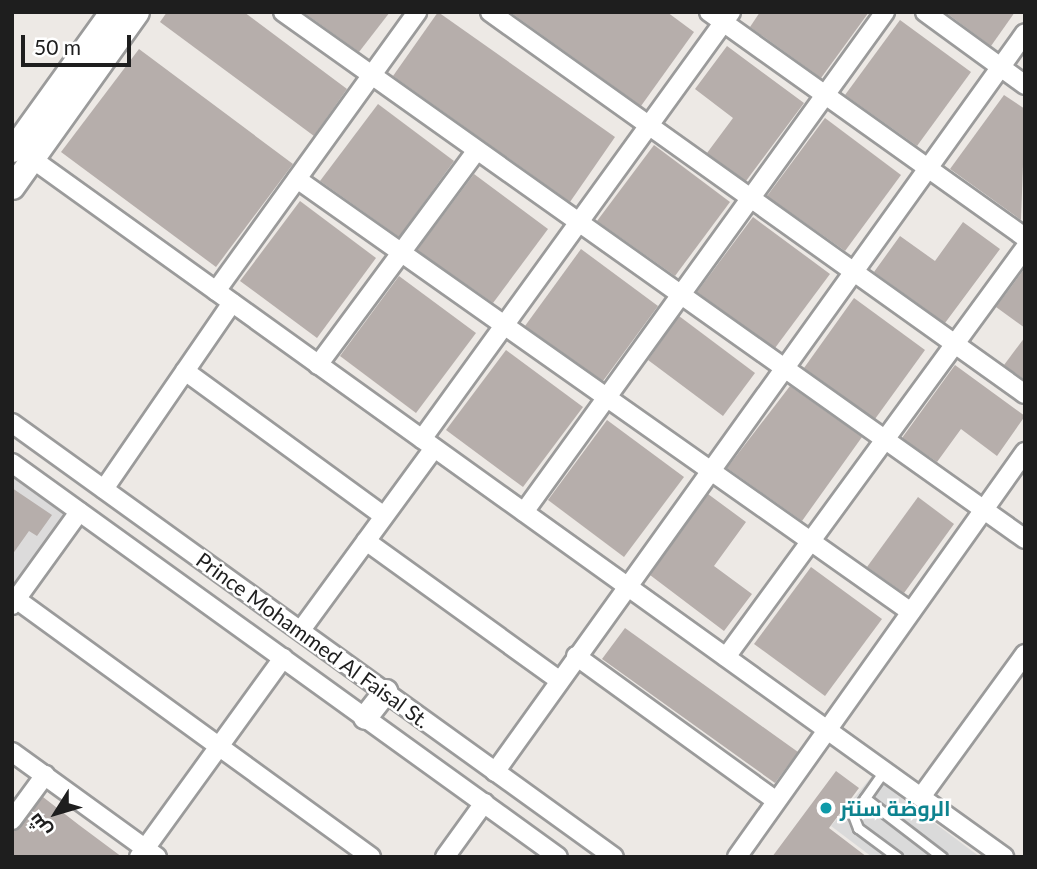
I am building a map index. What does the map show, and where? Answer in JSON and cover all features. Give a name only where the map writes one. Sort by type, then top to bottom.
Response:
[{"type":"street","points":[[12,187],[18,150],[111,12]]},
{"type":"street","points":[[18,150],[137,12]]},
{"type":"street","points":[[283,12],[1025,539]]},
{"type":"street","points":[[216,292],[417,12]]},
{"type":"street","points":[[490,12],[1025,394]]},
{"type":"street","points":[[524,512],[885,12]]},
{"type":"street","points":[[925,12],[1025,85]]},
{"type":"street","points":[[300,630],[384,516],[505,325],[649,126],[721,16],[825,95],[1025,237]]},
{"type":"street","points":[[495,772],[625,585],[1025,33]]},
{"type":"street","points":[[18,150],[1004,857]]},
{"type":"street","points":[[318,365],[477,150]]},
{"type":"street","points":[[297,179],[911,612]]},
{"type":"street","points":[[726,657],[1025,248]]},
{"type":"street","points":[[104,489],[232,303]]},
{"type":"street","points":[[185,371],[384,516]]},
{"type":"street","name":"Prince Mohammed Al Faisal St.","points":[[12,423],[614,857]]},
{"type":"street","points":[[737,857],[1025,452]]},
{"type":"street","name":"Prince Mohammed Al Faisal St.","points":[[12,463],[558,857]]},
{"type":"street","points":[[79,512],[14,602],[371,857]]},
{"type":"street","points":[[366,541],[559,680]]},
{"type":"street","points":[[921,797],[1025,654]]},
{"type":"street","points":[[576,656],[776,802]]},
{"type":"street","points":[[12,752],[147,854],[219,746],[283,658]]},
{"type":"street","points":[[365,717],[385,691]]},
{"type":"street","points":[[12,820],[45,775]]},
{"type":"street","points":[[445,857],[484,803]]},
{"type":"lane","points":[[884,771],[853,815],[855,824],[897,857]]},
{"type":"lane","points":[[865,798],[942,857]]},
{"type":"shaded area","points":[[12,469],[74,513],[12,599]]},
{"type":"shaded area","points":[[872,776],[980,857],[872,857],[831,826]]},
{"type":"building","points":[[167,12],[244,12],[347,89],[314,136],[160,22]]},
{"type":"building","points":[[303,12],[390,12],[359,52]]},
{"type":"building","points":[[438,12],[615,137],[570,202],[393,76]]},
{"type":"building","points":[[510,12],[667,12],[694,32],[641,106]]},
{"type":"building","points":[[760,12],[869,12],[821,78],[750,27]]},
{"type":"building","points":[[945,12],[1015,12],[991,46]]},
{"type":"building","points":[[900,20],[971,72],[917,146],[845,95]]},
{"type":"building","points":[[727,46],[804,103],[746,181],[707,153],[733,118],[695,89]]},
{"type":"building","points":[[139,49],[293,164],[216,267],[61,152]]},
{"type":"building","points":[[1004,95],[1025,109],[1021,220],[950,169]]},
{"type":"building","points":[[378,104],[454,161],[399,237],[320,181]]},
{"type":"building","points":[[825,118],[901,175],[845,251],[767,196]]},
{"type":"building","points":[[654,145],[730,202],[675,276],[597,221]]},
{"type":"building","points":[[474,174],[548,229],[493,303],[417,250]]},
{"type":"building","points":[[300,201],[376,258],[317,338],[240,281]]},
{"type":"building","points":[[753,217],[830,274],[775,348],[697,292]]},
{"type":"building","points":[[963,222],[1000,249],[945,323],[874,272],[900,236],[935,261]]},
{"type":"building","points":[[581,249],[658,306],[603,381],[525,326]]},
{"type":"building","points":[[1025,268],[1025,328],[996,307]]},
{"type":"building","points":[[399,276],[476,333],[416,413],[340,356]]},
{"type":"building","points":[[854,298],[925,350],[875,419],[804,368]]},
{"type":"building","points":[[679,316],[755,373],[723,416],[648,360]]},
{"type":"building","points":[[1025,337],[1025,380],[1004,365]]},
{"type":"building","points":[[506,350],[583,407],[523,487],[446,430]]},
{"type":"building","points":[[955,365],[1025,416],[997,456],[961,429],[937,462],[902,438]]},
{"type":"building","points":[[790,386],[862,437],[802,521],[727,468]]},
{"type":"building","points":[[607,420],[684,477],[624,557],[548,500]]},
{"type":"building","points":[[12,488],[52,515],[37,536],[29,531],[12,555]]},
{"type":"building","points":[[708,494],[746,522],[714,566],[752,594],[724,631],[650,575]]},
{"type":"building","points":[[918,497],[954,524],[904,593],[867,567]]},
{"type":"building","points":[[811,567],[882,619],[825,696],[754,644]]},
{"type":"building","points":[[625,628],[798,752],[775,783],[602,659]]},
{"type":"building","name":"الروضة سنتر","points":[[836,771],[859,788],[829,828],[867,857],[772,857]]},
{"type":"building","points":[[43,797],[122,857],[12,857],[12,831]]},
{"type":"place","name":"الروضة سنتر","points":[[826,808]]}]
